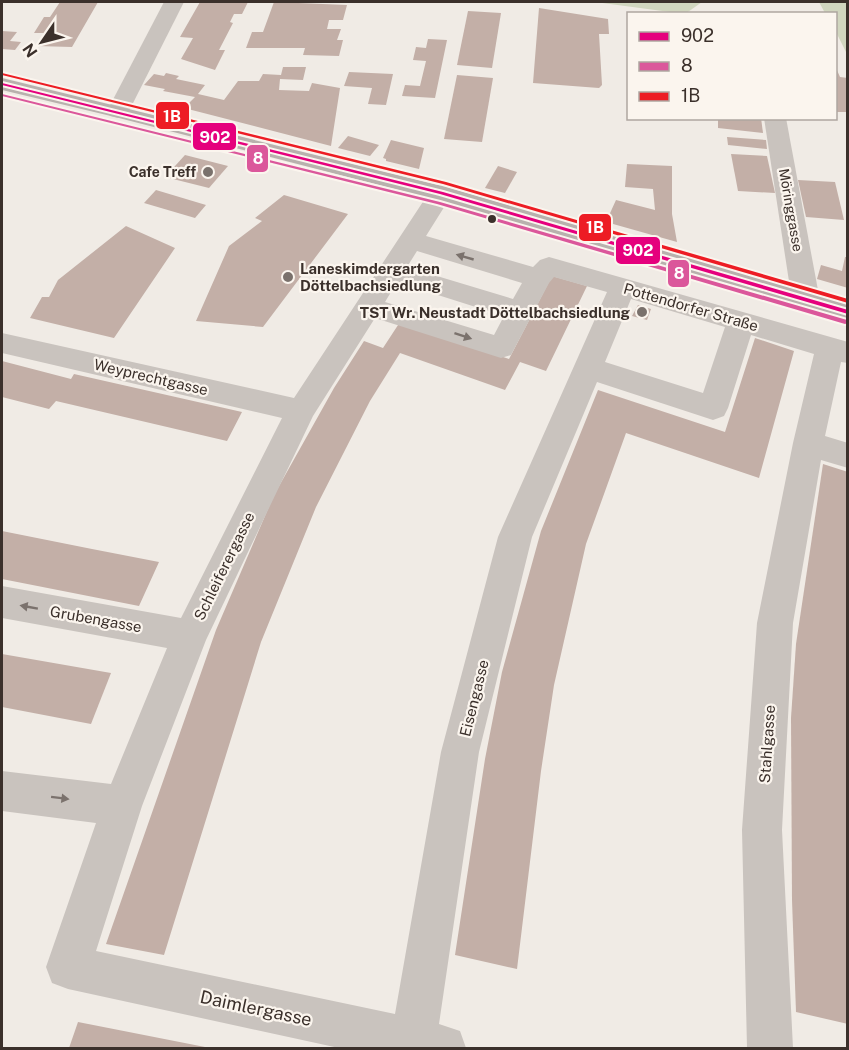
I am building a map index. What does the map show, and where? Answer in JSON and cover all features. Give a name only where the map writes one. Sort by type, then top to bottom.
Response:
[{"type":"main road","points":[[2,84],[441,193],[848,312]]},
{"type":"street","points":[[118,111],[174,2]]},
{"type":"street","name":"Möringgasse","points":[[775,120],[806,300]]},
{"type":"street","name":"Schleiferergasse","points":[[68,967],[122,806],[190,636],[301,411],[441,193]]},
{"type":"street","points":[[368,306],[501,348],[538,278],[410,240]]},
{"type":"street","name":"Pottendorfer Straße","points":[[538,278],[549,266],[839,350]]},
{"type":"street","points":[[390,271],[521,311]]},
{"type":"street","name":"Eisengasse","points":[[428,1046],[460,752],[515,537],[623,287]]},
{"type":"street","points":[[588,368],[713,408],[741,322]]},
{"type":"street","name":"Weyprechtgasse","points":[[2,343],[301,411]]},
{"type":"street","name":"Stahlgasse","points":[[770,1048],[762,830],[775,623],[808,443],[839,350]]},
{"type":"street","points":[[808,443],[848,456]]},
{"type":"street","name":"Grubengasse","points":[[2,602],[190,636]]},
{"type":"street","points":[[2,791],[122,806]]},
{"type":"street","name":"Daimlergasse","points":[[68,967],[428,1046]]},
{"type":"green space","points":[[595,2],[702,2],[688,12],[670,12]]},
{"type":"green space","points":[[819,2],[847,2],[847,54],[837,34],[837,12],[824,12]]},
{"type":"building","points":[[60,2],[98,2],[72,47],[36,46],[44,33],[34,33],[44,17],[50,17]]},
{"type":"building","points":[[200,2],[248,2],[242,14],[234,14],[230,22],[233,23],[219,50],[225,50],[215,70],[181,59],[193,38],[180,37]]},
{"type":"building","points":[[274,2],[347,5],[343,20],[329,20],[327,29],[341,29],[337,40],[343,40],[339,56],[303,55],[305,48],[246,48],[252,32],[263,32]]},
{"type":"building","points":[[539,8],[608,19],[609,34],[599,34],[602,85],[599,88],[533,83]]},
{"type":"building","points":[[468,11],[501,13],[492,68],[457,65]]},
{"type":"building","points":[[2,31],[17,32],[10,41],[21,42],[15,50],[2,49]]},
{"type":"building","points":[[428,39],[447,40],[435,98],[402,96],[405,85],[420,86],[426,61],[413,60],[416,47],[426,48]]},
{"type":"building","points":[[283,67],[306,67],[303,80],[280,79],[279,90],[309,91],[312,83],[340,88],[331,146],[184,108],[195,97],[144,85],[154,74],[164,76],[166,73],[179,76],[176,79],[205,85],[198,94],[224,100],[238,81],[259,81],[263,74],[281,75]]},
{"type":"building","points":[[837,70],[840,77],[848,78],[848,112],[837,112]]},
{"type":"building","points":[[349,72],[393,74],[386,105],[368,104],[372,88],[344,86]]},
{"type":"building","points":[[457,75],[493,78],[482,142],[444,139]]},
{"type":"building","points":[[718,120],[761,120],[763,133],[718,128]]},
{"type":"building","points":[[348,136],[379,145],[370,156],[338,148]]},
{"type":"building","points":[[727,137],[766,140],[767,149],[728,145]]},
{"type":"building","points":[[391,140],[424,148],[419,169],[386,161],[383,158]]},
{"type":"building","points":[[731,154],[767,156],[775,193],[738,191]]},
{"type":"building","points":[[185,155],[228,166],[209,188],[165,177]]},
{"type":"building","points":[[627,164],[672,166],[672,214],[677,242],[606,222],[616,200],[655,210],[653,189],[625,187]]},
{"type":"building","points":[[498,166],[517,172],[505,193],[485,188]]},
{"type":"building","points":[[798,180],[835,182],[844,220],[806,217]]},
{"type":"building","points":[[156,190],[206,205],[195,218],[144,203]]},
{"type":"building","points":[[284,195],[348,214],[263,327],[196,321],[229,246],[262,221],[255,218]]},
{"type":"building","points":[[126,226],[175,248],[114,338],[30,318],[42,297],[49,297],[58,280]]},
{"type":"building","points":[[845,257],[848,257],[848,288],[817,279],[821,265],[842,271]]},
{"type":"building","points":[[552,276],[587,286],[546,371],[520,362],[505,390],[400,353],[370,401],[316,507],[261,642],[164,955],[106,944],[216,630],[274,495],[334,388],[364,341],[383,348],[400,322],[509,359]]},
{"type":"building","name":"TST Wr. Neustadt Döttelbachsiedlung","points":[[638,305],[651,309],[647,320],[632,316]]},
{"type":"building","points":[[755,338],[794,351],[759,478],[626,433],[586,544],[554,685],[517,969],[455,955],[485,759],[502,672],[541,531],[598,390],[725,432]]},
{"type":"building","points":[[2,361],[71,379],[74,374],[242,412],[227,441],[56,401],[49,409],[2,397]]},
{"type":"building","points":[[823,464],[848,472],[848,1024],[796,1012],[792,900],[791,718],[796,644]]},
{"type":"building","points":[[2,531],[159,562],[139,606],[2,579]]},
{"type":"building","points":[[2,654],[111,673],[91,724],[2,707]]},
{"type":"building","points":[[78,1022],[205,1047],[69,1048]]},
{"type":"transit line","name":"1B","points":[[4,74],[444,183],[848,301]]},
{"type":"transit line","name":"902","points":[[2,84],[441,193],[848,312]]},
{"type":"transit line","name":"8","points":[[2,95],[438,203],[845,322]]},
{"type":"place","name":"Cafe Treff","points":[[208,172]]},
{"type":"place","name":"Laneskimdergarten Döttelbachsiedlung","points":[[288,277]]},
{"type":"place","name":"TST Wr. Neustadt Döttelbachsiedlung","points":[[642,312]]}]
